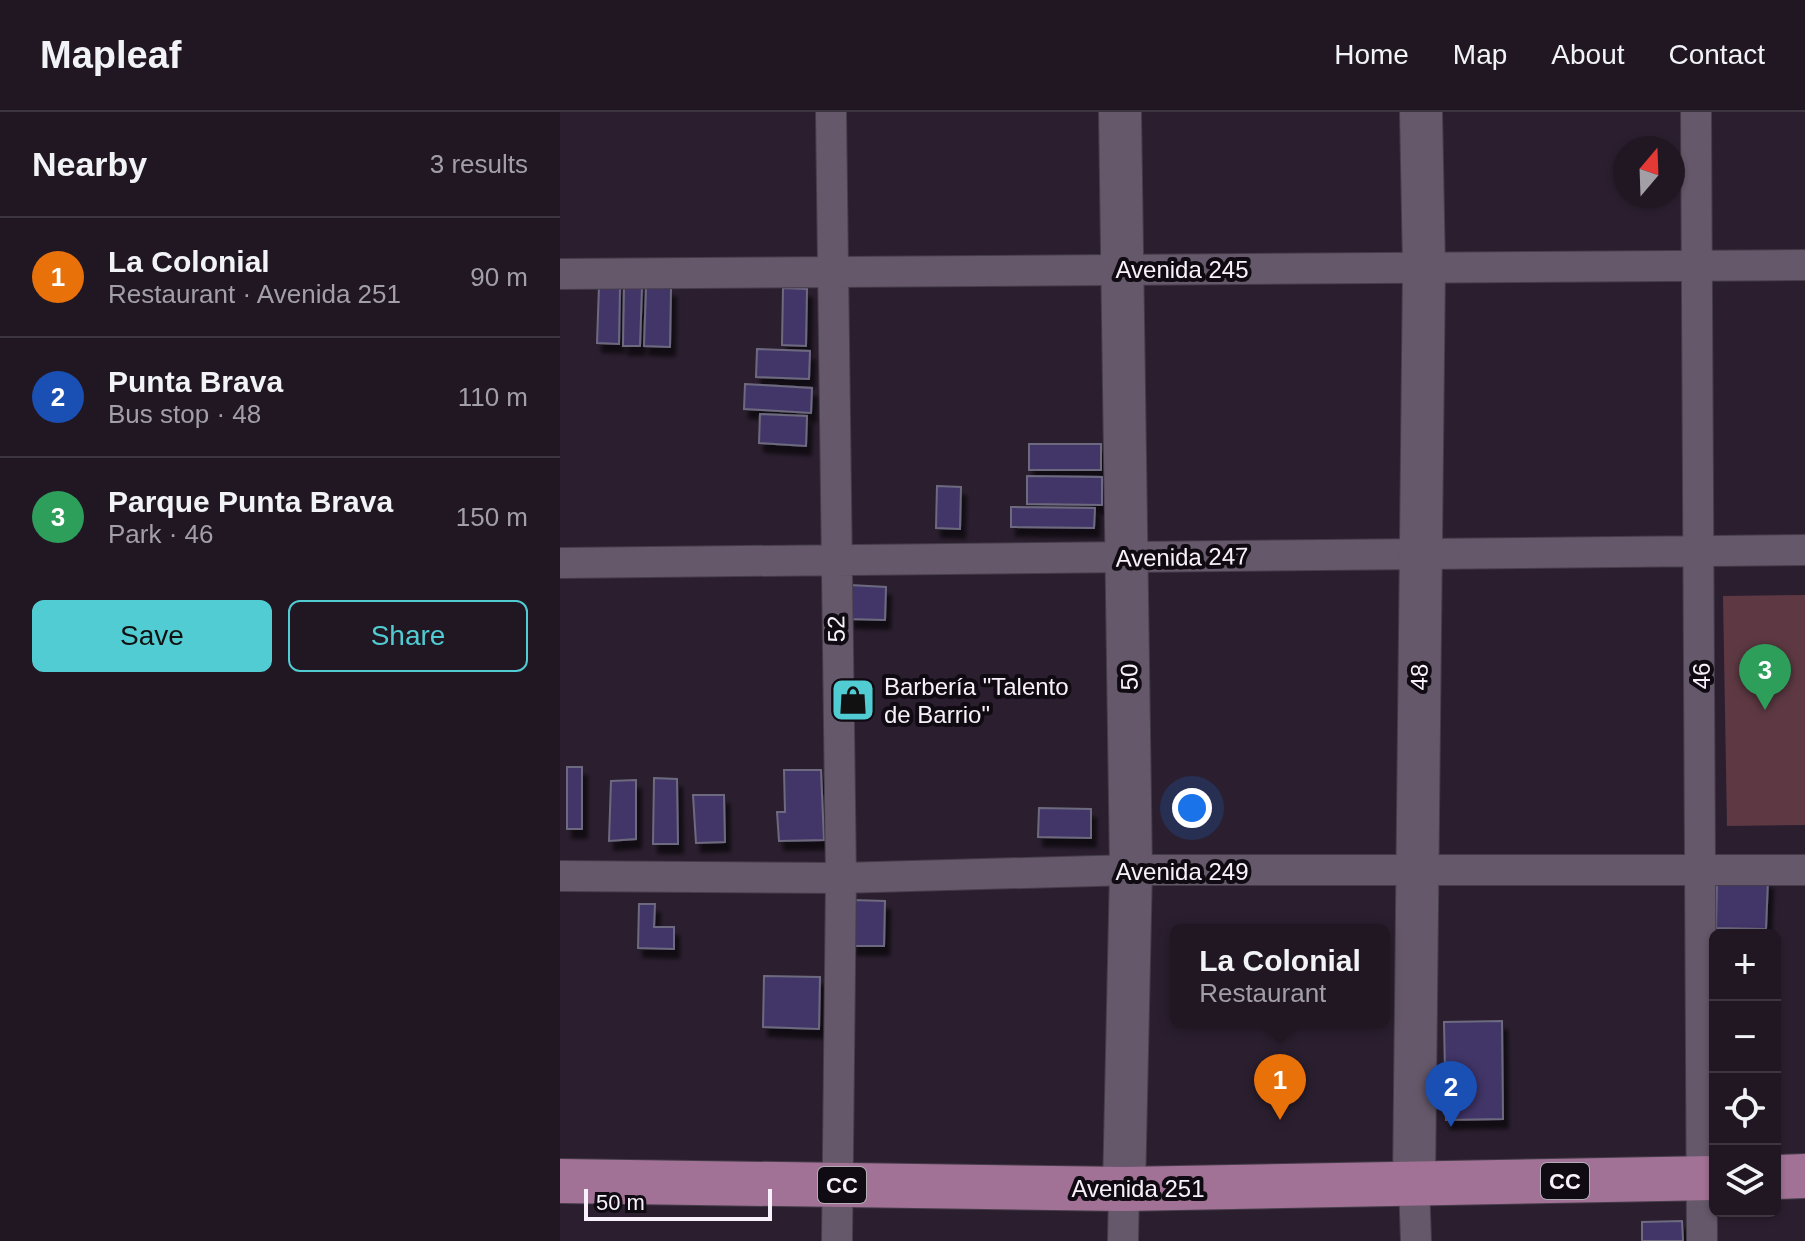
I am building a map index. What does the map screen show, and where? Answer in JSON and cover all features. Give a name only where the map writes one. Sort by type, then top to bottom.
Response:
[{"type":"main road","points":[[1781,1177],[1805,1176]]},
{"type":"main road","name":"Avenida 251","points":[[560,1181],[1124,1189],[1708,1178]]},
{"type":"street","name":"52","points":[[831,112],[841,878],[837,1241]]},
{"type":"street","name":"50","points":[[1120,112],[1131,870],[1123,1241]]},
{"type":"street","name":"48","points":[[1416,1241],[1416,870],[1424,267],[1421,112]]},
{"type":"street","name":"46","points":[[1696,112],[1701,871],[1708,1178],[1702,1241]]},
{"type":"street","name":"Avenida 245","points":[[560,274],[1805,265]]},
{"type":"street","name":"Avenida 247","points":[[560,563],[1805,550]]},
{"type":"street","name":"Avenida 249","points":[[560,876],[841,878],[1131,870],[1805,870]]},
{"type":"shaded area","points":[[1805,595],[1805,825],[1727,826],[1723,596]]},
{"type":"building","points":[[599,286],[620,287],[619,344],[597,343]]},
{"type":"building","points":[[624,286],[642,287],[640,346],[623,346]]},
{"type":"building","points":[[646,288],[671,288],[670,347],[644,346]]},
{"type":"building","points":[[783,288],[807,289],[806,346],[782,345]]},
{"type":"building","points":[[757,349],[810,351],[809,379],[756,377]]},
{"type":"building","points":[[745,384],[812,388],[811,413],[744,409]]},
{"type":"building","points":[[760,414],[807,416],[806,446],[759,443]]},
{"type":"building","points":[[1029,444],[1101,444],[1101,470],[1029,470]]},
{"type":"building","points":[[1027,476],[1102,477],[1102,505],[1027,504]]},
{"type":"building","points":[[937,486],[961,487],[960,529],[936,528]]},
{"type":"building","points":[[1011,507],[1095,508],[1094,528],[1011,527]]},
{"type":"building","points":[[850,585],[886,587],[885,620],[849,619]]},
{"type":"building","points":[[567,767],[582,767],[582,829],[567,829]]},
{"type":"building","points":[[784,770],[821,770],[824,840],[779,841],[777,812],[785,812]]},
{"type":"building","points":[[654,778],[677,779],[678,844],[653,844]]},
{"type":"building","points":[[636,780],[636,839],[609,841],[611,781]]},
{"type":"building","points":[[693,795],[724,795],[725,842],[696,843]]},
{"type":"building","points":[[1039,808],[1091,809],[1091,838],[1038,837]]},
{"type":"building","points":[[1717,878],[1768,880],[1766,929],[1716,928]]},
{"type":"building","points":[[852,900],[885,901],[884,946],[851,946]]},
{"type":"building","points":[[639,904],[655,904],[654,927],[674,927],[674,949],[638,948]]},
{"type":"building","points":[[764,976],[820,977],[819,1029],[763,1027]]},
{"type":"building","points":[[1502,1021],[1503,1119],[1446,1120],[1444,1022]]},
{"type":"building","points":[[1682,1221],[1683,1241],[1642,1241],[1642,1222]]},
{"type":"place","name":"Barbería \"Talento de Barrio\"","points":[[853,700]]},
{"type":"place","name":"Parque Punta Brava","points":[[1765,710]]},
{"type":"place","name":"La Colonial","points":[[1280,1120]]},
{"type":"place","name":"Punta Brava","points":[[1451,1127]]}]
